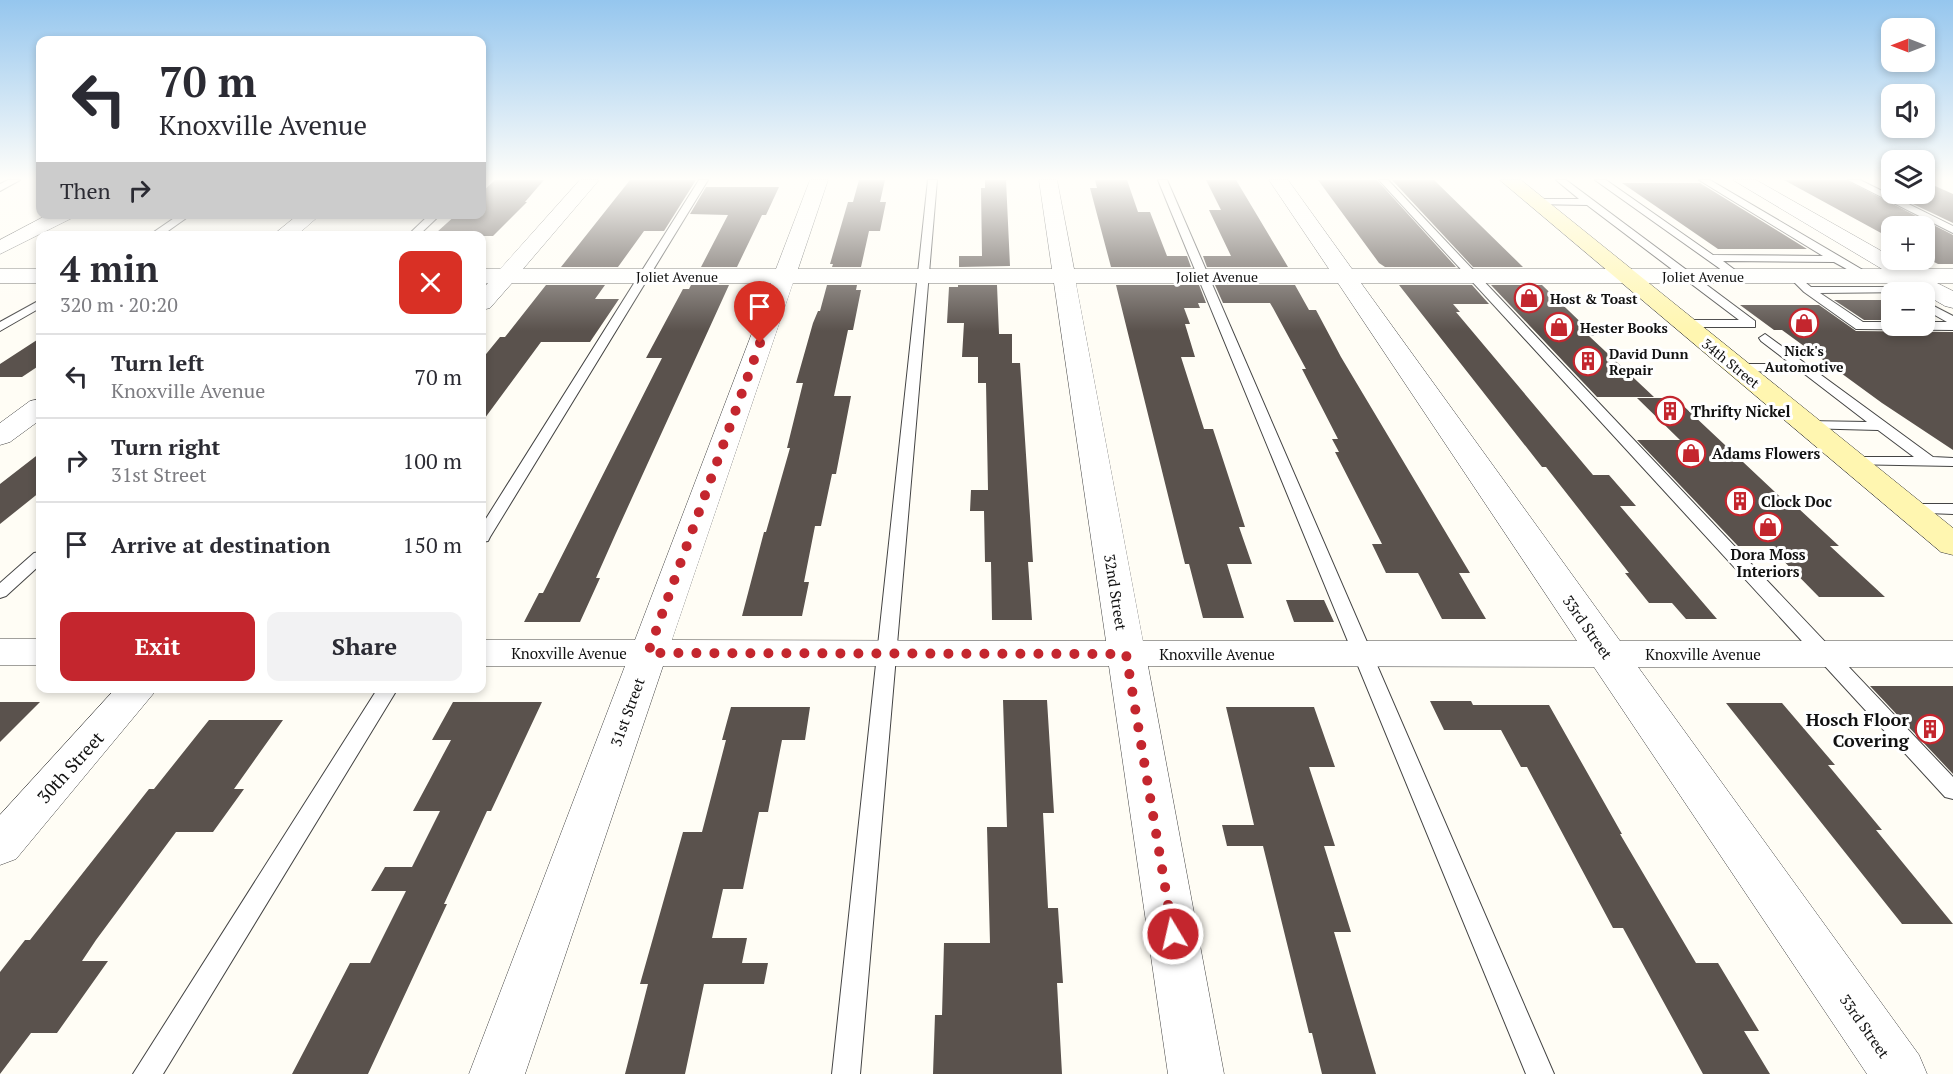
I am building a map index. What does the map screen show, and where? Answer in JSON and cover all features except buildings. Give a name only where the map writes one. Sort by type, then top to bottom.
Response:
[{"type":"main road","name":"34th Street","points":[[1569,230],[1952,544]]},
{"type":"street","points":[[0,248],[34,230]]},
{"type":"street","points":[[486,298],[546,230]]},
{"type":"street","name":"31st Street","points":[[497,1074],[801,230]]},
{"type":"street","name":"32nd Street","points":[[1056,230],[1196,1074]]},
{"type":"street","name":"33rd Street","points":[[1313,230],[1899,1074]]},
{"type":"street","points":[[1822,230],[1905,282]]},
{"type":"street","points":[[0,276],[36,276]]},
{"type":"street","name":"Joliet Avenue","points":[[486,276],[1737,276],[1801,283],[1867,276],[1898,282]]},
{"type":"street","name":"Joliet Avenue","points":[[1919,282],[1953,276]]},
{"type":"street","points":[[1935,294],[1953,301]]},
{"type":"street","points":[[0,436],[36,410]]},
{"type":"street","points":[[0,652],[36,652]]},
{"type":"street","name":"Knoxville Avenue","points":[[486,653],[1953,654]]},
{"type":"street","name":"30th Street","points":[[0,846],[135,693]]},
{"type":"lane","points":[[486,531],[672,230]]},
{"type":"lane","points":[[846,1074],[928,230]]},
{"type":"lane","points":[[1183,230],[1540,1074]]},
{"type":"lane","points":[[1430,230],[1953,791]]},
{"type":"lane","points":[[1626,230],[1751,324],[1683,324]]},
{"type":"lane","points":[[1671,230],[1737,276]]},
{"type":"lane","points":[[1787,230],[1867,276]]},
{"type":"lane","points":[[1711,258],[1836,259]]},
{"type":"lane","points":[[1801,283],[1881,289]]},
{"type":"lane","points":[[1801,283],[1860,326],[1953,326]]},
{"type":"lane","points":[[0,327],[36,305]]},
{"type":"lane","points":[[1935,310],[1953,321]]},
{"type":"lane","points":[[1765,338],[1928,461]]},
{"type":"lane","points":[[1737,368],[1803,368]]},
{"type":"lane","points":[[1807,425],[1880,426]]},
{"type":"lane","points":[[1850,461],[1953,462]]},
{"type":"lane","points":[[1908,509],[1953,509]]},
{"type":"lane","points":[[0,592],[36,560]]},
{"type":"lane","points":[[147,1074],[385,693]]},
{"type":"place","name":"Host & Toast","points":[[1529,298]]},
{"type":"place","name":"Nick's Automotive","points":[[1804,323]]},
{"type":"place","name":"Hester Books","points":[[1559,327]]},
{"type":"place","name":"David Dunn Repair","points":[[1588,361]]},
{"type":"place","name":"Thrifty Nickel","points":[[1670,411]]},
{"type":"place","name":"Adams Flowers","points":[[1691,453]]},
{"type":"place","name":"Clock Doc","points":[[1740,501]]},
{"type":"place","name":"Dora Moss Interiors","points":[[1768,527]]},
{"type":"place","name":"Hosch Floor Covering","points":[[1930,729]]},
{"type":"route","points":[[760,343],[648,653],[1126,654],[1173,934]]}]
